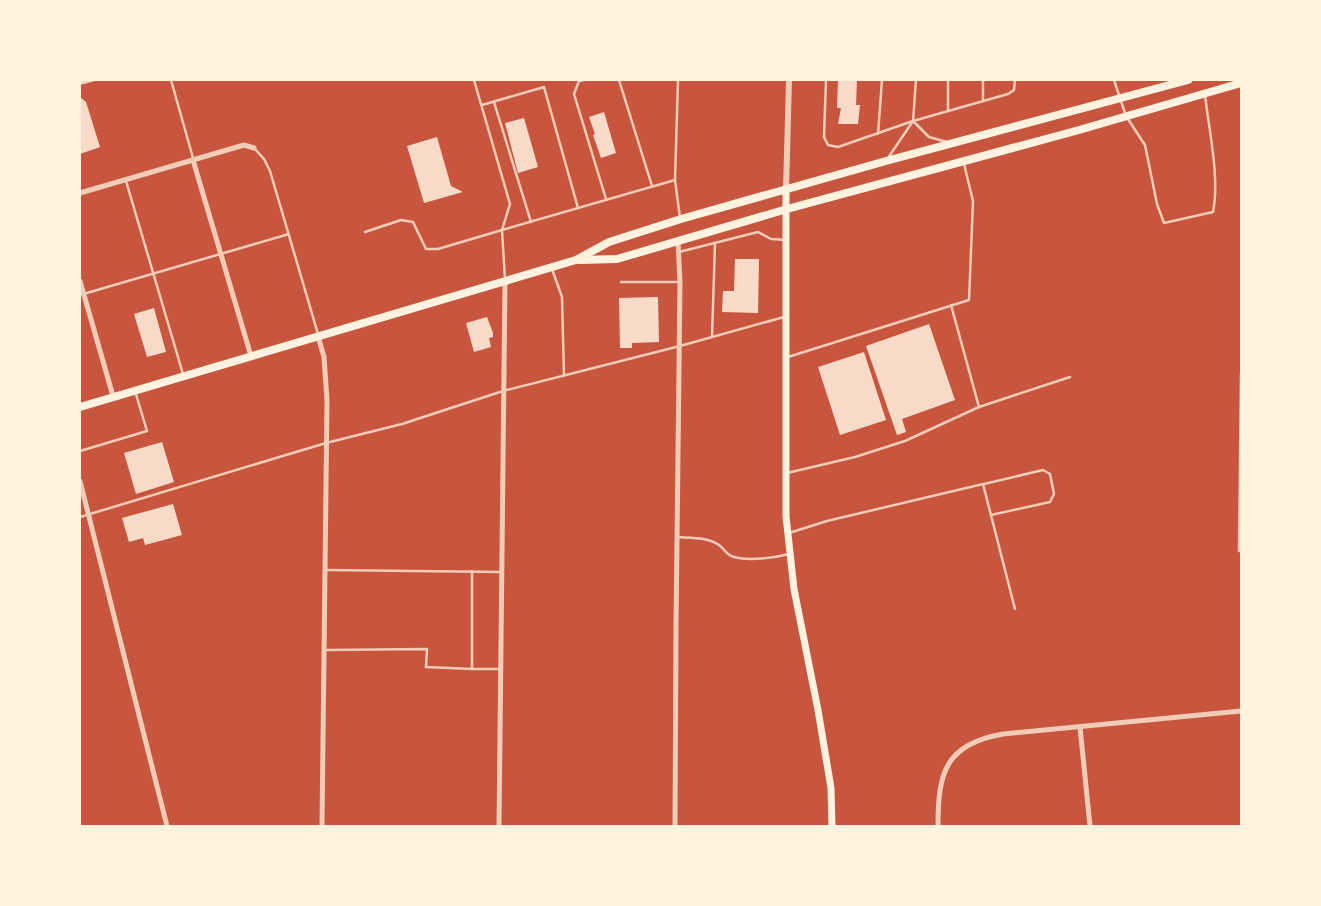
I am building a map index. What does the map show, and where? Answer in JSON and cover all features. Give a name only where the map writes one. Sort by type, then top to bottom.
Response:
[{"type":"main road","points":[[80,407],[552,268],[576,260],[609,242],[680,219],[1188,80]]},
{"type":"main road","points":[[576,260],[617,259],[787,209],[964,162],[1241,83]]},
{"type":"main road","points":[[786,190],[786,516],[794,589],[818,710],[829,778],[832,826]]},
{"type":"street","points":[[786,190],[789,80]]},
{"type":"street","points":[[80,193],[244,145],[254,148]]},
{"type":"street","points":[[193,160],[251,356]]},
{"type":"street","points":[[675,826],[680,346],[678,241]]},
{"type":"street","points":[[80,280],[82,295],[113,396]]},
{"type":"street","points":[[499,826],[505,281]]},
{"type":"street","points":[[318,336],[324,357],[327,400],[322,826]]},
{"type":"street","points":[[80,481],[167,826]]},
{"type":"street","points":[[938,826],[940,784],[944,770],[963,748],[975,741],[1003,734],[1241,711]]},
{"type":"street","points":[[1080,728],[1090,826]]},
{"type":"lane","points":[[171,80],[193,160]]},
{"type":"lane","points":[[474,80],[510,204],[502,230],[505,281]]},
{"type":"lane","points":[[584,80],[579,81],[574,94],[607,200]]},
{"type":"lane","points":[[620,80],[652,186]]},
{"type":"lane","points":[[678,80],[675,180],[680,219]]},
{"type":"lane","points":[[826,80],[824,137],[828,145],[838,147],[913,121],[1008,94],[1014,90],[1015,80]]},
{"type":"lane","points":[[878,134],[882,80]]},
{"type":"lane","points":[[886,162],[913,121],[916,80]]},
{"type":"lane","points":[[948,80],[948,111]]},
{"type":"lane","points":[[983,80],[983,101]]},
{"type":"lane","points":[[1114,80],[1126,116],[1145,145],[1157,204],[1164,223],[1213,212],[1216,199],[1215,176],[1205,94]]},
{"type":"lane","points":[[481,105],[544,87],[578,208]]},
{"type":"lane","points":[[494,102],[531,222]]},
{"type":"lane","points":[[913,121],[929,137],[954,144]]},
{"type":"lane","points":[[254,148],[264,159],[270,170],[318,336]]},
{"type":"lane","points":[[785,358],[969,300],[973,201],[964,162]]},
{"type":"lane","points":[[126,179],[184,376]]},
{"type":"lane","points":[[365,232],[401,220],[413,222],[426,248],[438,249],[675,180]]},
{"type":"lane","points":[[679,252],[758,232],[771,239],[786,240]]},
{"type":"lane","points":[[82,295],[289,234]]},
{"type":"lane","points":[[712,337],[715,243]]},
{"type":"lane","points":[[552,268],[562,297],[564,376]]},
{"type":"lane","points":[[621,282],[680,282]]},
{"type":"lane","points":[[951,306],[979,407]]},
{"type":"lane","points":[[80,517],[326,443],[402,424],[503,391],[785,317]]},
{"type":"lane","points":[[1241,374],[1239,551],[1241,551]]},
{"type":"lane","points":[[786,473],[856,457],[905,441],[979,407],[1070,377]]},
{"type":"lane","points":[[80,451],[146,431],[134,390]]},
{"type":"lane","points":[[788,533],[827,521],[1043,470],[1050,474],[1054,494],[1050,502],[991,516]]},
{"type":"lane","points":[[983,484],[1015,609]]},
{"type":"lane","points":[[677,537],[704,539],[714,542],[721,546],[727,554],[735,558],[764,558],[790,554]]},
{"type":"lane","points":[[326,570],[502,572]]},
{"type":"lane","points":[[472,571],[472,669]]},
{"type":"lane","points":[[325,650],[426,649],[426,667],[500,669]]},
{"type":"building","points":[[80,80],[95,80],[95,81],[80,85]]},
{"type":"building","points":[[838,80],[857,80],[856,105],[860,105],[858,124],[838,124],[841,108],[837,108]]},
{"type":"building","points":[[80,97],[86,102],[100,147],[80,154]]},
{"type":"building","points":[[604,112],[616,153],[601,158],[589,117]]},
{"type":"building","points":[[524,118],[538,167],[518,173],[505,123]]},
{"type":"building","points":[[437,137],[451,186],[463,192],[424,203],[407,146]]},
{"type":"building","points":[[735,259],[759,259],[758,313],[722,312],[723,291],[734,291]]},
{"type":"building","points":[[658,297],[659,342],[632,343],[632,348],[620,348],[619,298]]},
{"type":"building","points":[[154,308],[166,352],[147,357],[134,314]]},
{"type":"building","points":[[487,317],[493,333],[493,337],[489,338],[491,347],[474,352],[466,323]]},
{"type":"building","points":[[929,324],[955,400],[902,419],[906,432],[897,435],[866,346]]},
{"type":"building","points":[[864,352],[886,420],[840,435],[818,367]]},
{"type":"building","points":[[162,442],[174,482],[136,494],[124,453]]},
{"type":"building","points":[[173,504],[182,535],[145,545],[143,538],[129,542],[122,518]]}]
